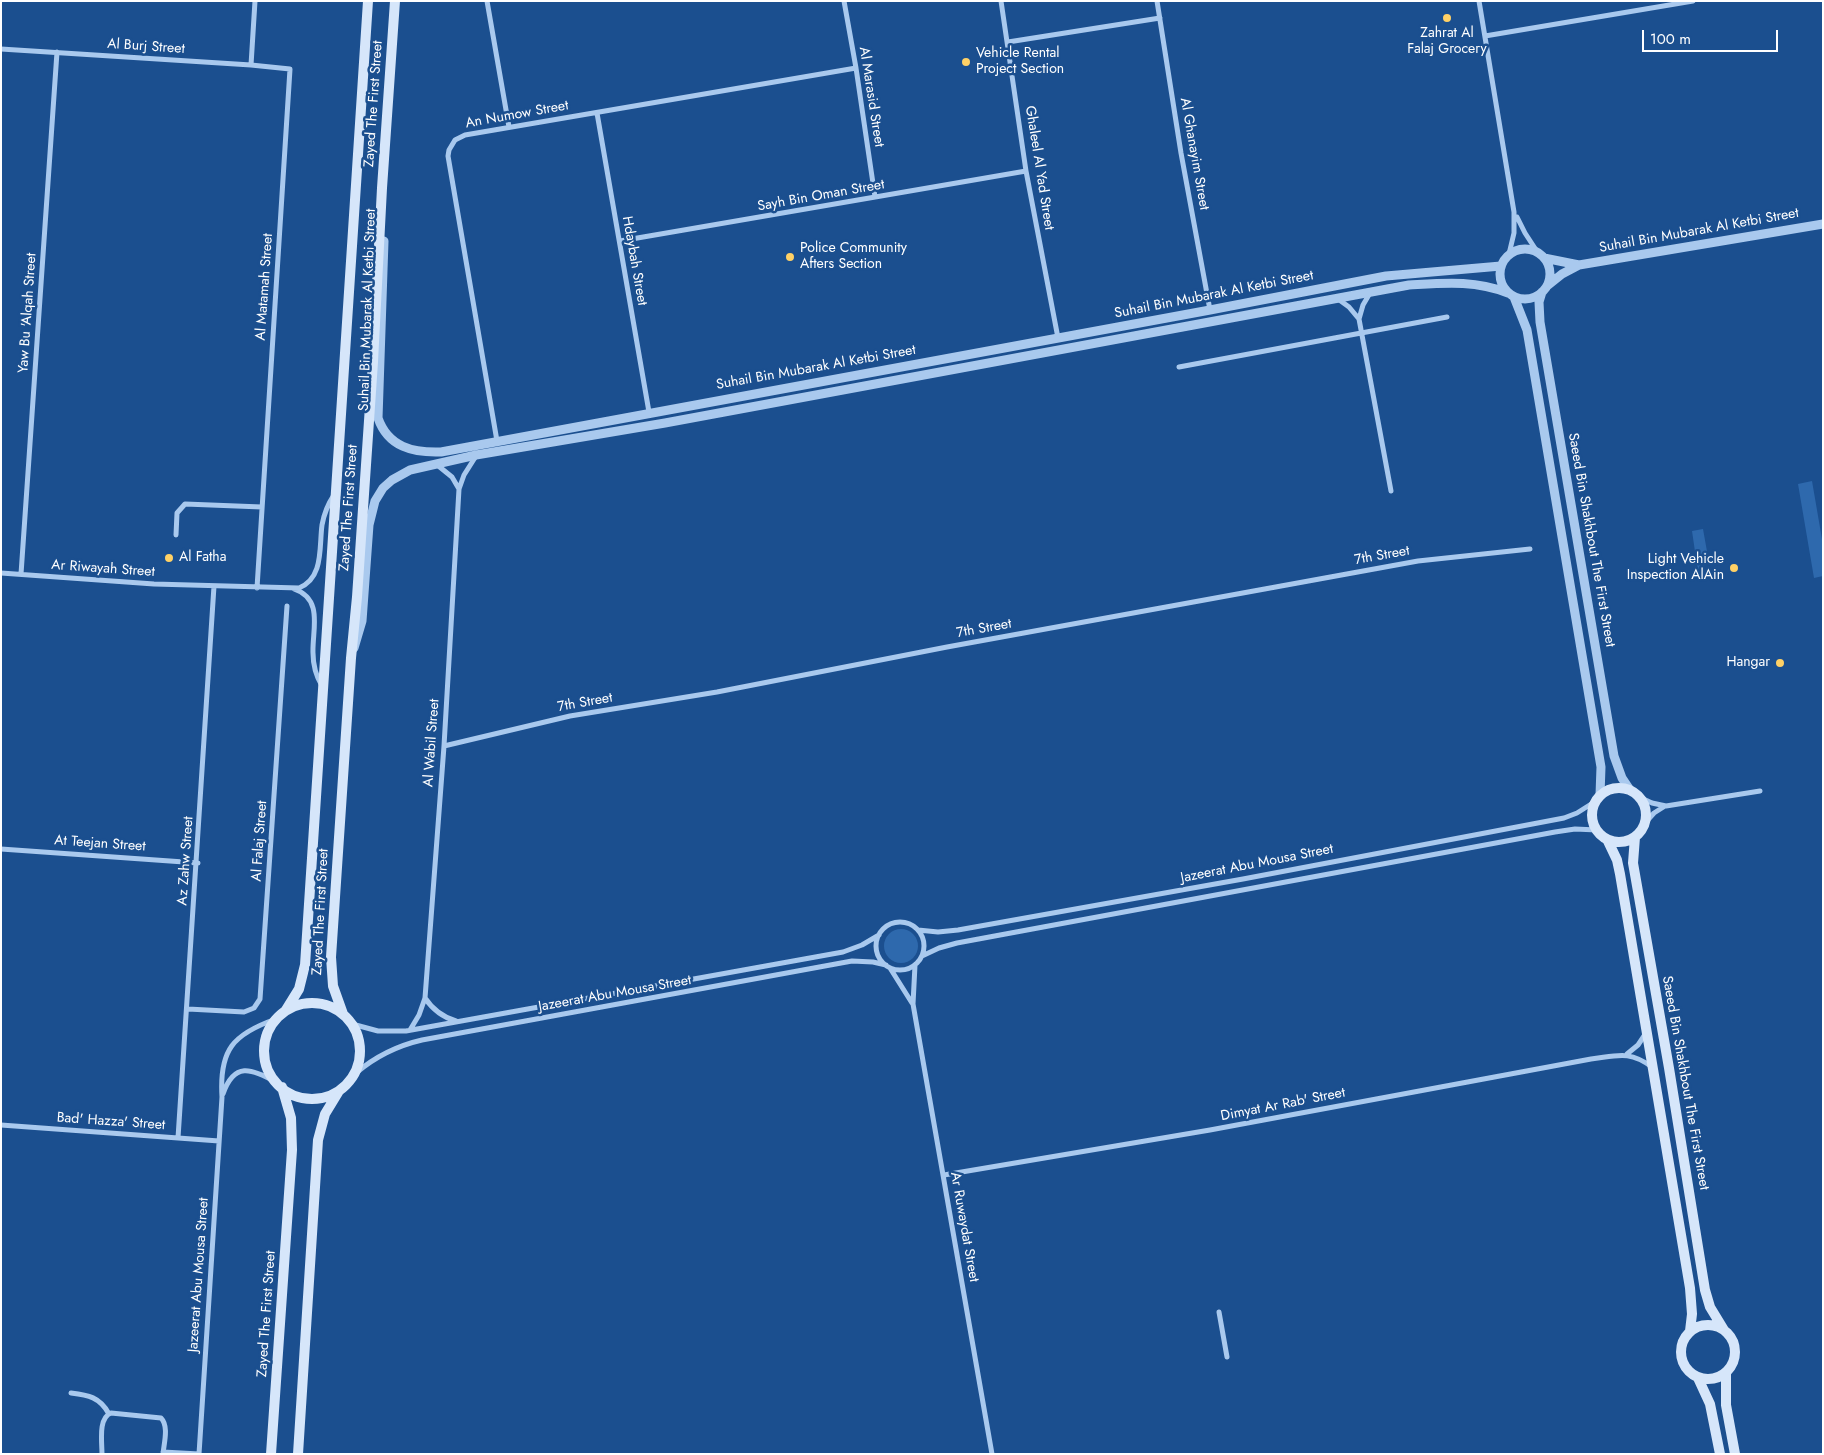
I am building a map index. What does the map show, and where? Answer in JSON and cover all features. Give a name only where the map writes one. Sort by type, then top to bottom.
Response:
[{"type":"main road","name":"Zayed The First Street","points":[[286,1010],[299,989],[305,965],[368,1]]},
{"type":"main road","name":"Zayed The First Street","points":[[343,1014],[332,986],[331,957],[373,362],[382,188],[395,1]]},
{"type":"main road","points":[[1618,788],[1630,790],[1639,797],[1645,806],[1645,823],[1635,837],[1621,841],[1608,839],[1597,830],[1592,819],[1593,807],[1598,798],[1606,791],[1618,788]]},
{"type":"main road","name":"Saeed Bin Shakhbout The First Street","points":[[1635,837],[1633,863],[1705,1290],[1710,1307],[1724,1330]]},
{"type":"main road","name":"Saeed Bin Shakhbout The First Street","points":[[1608,839],[1619,867],[1692,1297],[1690,1331]]},
{"type":"main road","points":[[298,1454],[318,1140],[325,1114],[339,1091],[356,1073],[360,1048],[352,1024],[343,1014],[328,1006],[320,1003],[302,1004],[286,1010],[276,1019],[268,1032],[265,1054],[268,1069],[279,1084],[289,1092],[305,1098],[323,1097],[339,1091]]},
{"type":"main road","name":"Zayed The First Street","points":[[271,1454],[292,1150],[290,1118],[279,1084]]},
{"type":"main road","points":[[1698,1378],[1713,1379],[1726,1373],[1732,1366],[1736,1352],[1731,1337],[1717,1326],[1703,1325],[1690,1331],[1682,1345],[1681,1354],[1683,1363],[1688,1371],[1698,1378],[1710,1404],[1720,1454]]},
{"type":"main road","points":[[1726,1373],[1726,1405],[1735,1454]]},
{"type":"street","points":[[250,65],[254,1]]},
{"type":"street","points":[[394,16],[401,1]]},
{"type":"street","points":[[487,1],[509,127]]},
{"type":"street","name":"Al Marasid Street","points":[[844,1],[875,197]]},
{"type":"street","name":"Ghaleel Al Yad Street","points":[[1001,1],[1026,171],[1058,338]]},
{"type":"street","name":"Al Ghanayim Street","points":[[1157,1],[1181,153],[1210,310]]},
{"type":"street","points":[[1479,1],[1514,212],[1514,233],[1509,254],[1501,266],[1500,281],[1511,295],[1529,299],[1545,289],[1550,271],[1525,233],[1514,212]]},
{"type":"street","points":[[1485,36],[1693,1]]},
{"type":"street","points":[[1008,42],[1160,18]]},
{"type":"street","name":"Al Burj Street","points":[[1,49],[290,69]]},
{"type":"street","name":"Yaw Bu 'Alqah Street","points":[[22,574],[57,52]]},
{"type":"street","name":"An Numow Street","points":[[497,441],[448,156],[451,144],[460,136],[856,68]]},
{"type":"street","name":"Al Matamah Street","points":[[257,588],[290,69]]},
{"type":"street","name":"Hdaybah Street","points":[[597,113],[649,412]]},
{"type":"street","name":"Sayh Bin Oman Street","points":[[620,242],[1026,171]]},
{"type":"street","name":"Suhail Bin Mubarak Al Ketbi Street","points":[[382,188],[385,214],[378,418],[385,434],[398,444],[418,452],[440,452],[1386,276],[1501,266]]},
{"type":"street","name":"Suhail Bin Mubarak Al Ketbi Street","points":[[1545,289],[1562,274],[1579,265],[1823,224]]},
{"type":"street","points":[[1509,254],[1523,249],[1541,255]]},
{"type":"street","name":"Suhail Bin Mubarak Al Ketbi Street","points":[[1541,255],[1579,265]]},
{"type":"street","name":"Suhail Bin Mubarak Al Ketbi Street","points":[[351,658],[362,621],[369,524],[375,501],[383,488],[400,474],[410,470],[434,463],[476,455],[665,423],[1409,286],[1462,282],[1487,286],[1511,295]]},
{"type":"street","name":"Saeed Bin Shakhbout The First Street","points":[[1545,289],[1539,302],[1540,322],[1592,629],[1614,756],[1622,778],[1630,790]]},
{"type":"street","points":[[1370,293],[1363,305],[1359,319],[1392,491]]},
{"type":"street","name":"Saeed Bin Shakhbout The First Street","points":[[1511,295],[1527,330],[1601,767],[1598,798]]},
{"type":"street","points":[[1336,299],[1349,307],[1359,319]]},
{"type":"street","points":[[1179,368],[1446,316]]},
{"type":"street","name":"Al Wabil Street","points":[[410,1030],[419,1015],[425,998],[444,746],[459,489],[464,475],[476,455]]},
{"type":"street","points":[[434,463],[446,471],[459,489]]},
{"type":"street","points":[[294,589],[308,583],[316,571],[324,517],[328,505],[335,494]]},
{"type":"street","points":[[176,535],[177,513],[189,502],[262,507]]},
{"type":"street","name":"7th Street","points":[[444,746],[570,716],[717,692],[947,647],[1418,561],[1530,549]]},
{"type":"street","name":"Ar Riwayah Street","points":[[1,573],[145,583],[294,589]]},
{"type":"street","name":"Az Zahw Street","points":[[178,1138],[198,862],[214,586]]},
{"type":"street","points":[[294,589],[306,596],[314,608],[313,662],[322,688]]},
{"type":"street","name":"Al Falaj Street","points":[[188,1009],[244,1012],[254,1008],[260,998],[287,606]]},
{"type":"street","points":[[1639,797],[1652,803],[1666,806],[1760,791]]},
{"type":"street","name":"Jazeerat Abu Mousa Street","points":[[918,930],[948,932],[1564,818],[1577,813],[1598,798]]},
{"type":"street","points":[[1645,823],[1666,806]]},
{"type":"street","name":"Jazeerat Abu Mousa Street","points":[[922,956],[939,948],[957,943],[1039,927],[1555,832],[1575,829],[1597,830]]},
{"type":"street","name":"At Teejan Street","points":[[1,849],[198,862]]},
{"type":"street","points":[[898,923],[912,926],[918,930],[923,938],[924,947],[922,956],[915,965],[903,970],[888,966],[878,954],[879,935],[890,925],[898,923]]},
{"type":"street","name":"Jazeerat Abu Mousa Street","points":[[352,1024],[378,1031],[410,1030],[458,1022],[843,952],[862,946],[879,935]]},
{"type":"street","name":"Jazeerat Abu Mousa Street","points":[[356,1073],[367,1063],[386,1051],[422,1040],[852,961],[873,962],[888,966]]},
{"type":"street","name":"Ar Ruwaydat Street","points":[[915,965],[913,1004],[992,1454]]},
{"type":"street","name":"Ar Ruwaydat Street","points":[[888,966],[913,1004]]},
{"type":"street","points":[[425,998],[442,1016],[458,1022]]},
{"type":"street","name":"Jazeerat Abu Mousa Street","points":[[200,1454],[222,1097],[222,1068],[231,1047],[249,1030],[276,1019]]},
{"type":"street","points":[[1626,1054],[1638,1044],[1646,1032]]},
{"type":"street","points":[[1626,1054],[1640,1059],[1652,1067]]},
{"type":"street","name":"Dimyat Ar Rab' Street","points":[[944,1175],[1210,1130],[1590,1059],[1626,1054]]},
{"type":"street","name":"Jazeerat Abu Mousa Street","points":[[222,1097],[231,1077],[236,1072],[242,1070],[262,1074],[279,1084]]},
{"type":"street","name":"Bad' Hazza' Street","points":[[1,1126],[219,1141]]},
{"type":"street","points":[[1220,1312],[1227,1357]]},
{"type":"street","points":[[71,1393],[95,1398],[109,1414]]},
{"type":"street","points":[[109,1414],[161,1418],[166,1427],[163,1453],[200,1454]]},
{"type":"street","points":[[102,1454],[103,1421],[109,1414]]},
{"type":"shaded area","points":[[1812,481],[1823,545],[1823,576],[1814,578],[1798,484]]},
{"type":"shaded area","points":[[1703,529],[1708,557],[1704,566],[1705,571],[1698,572],[1692,531]]},
{"type":"shaded area","points":[[901,929],[908,930],[913,934],[917,939],[917,953],[913,958],[908,962],[901,963],[894,962],[889,958],[885,953],[884,946],[885,939],[889,934],[894,930]]},
{"type":"place","name":"Zahrat Al Falaj Grocery","points":[[1447,18]]},
{"type":"place","name":"Vehicle Rental Project Section","points":[[966,62]]},
{"type":"place","name":"Police Community Afters Section","points":[[790,257]]},
{"type":"place","name":"Al Fatha","points":[[169,558]]},
{"type":"place","name":"Light Vehicle Inspection AlAin","points":[[1734,568]]},
{"type":"place","name":"Hangar","points":[[1780,663]]}]
